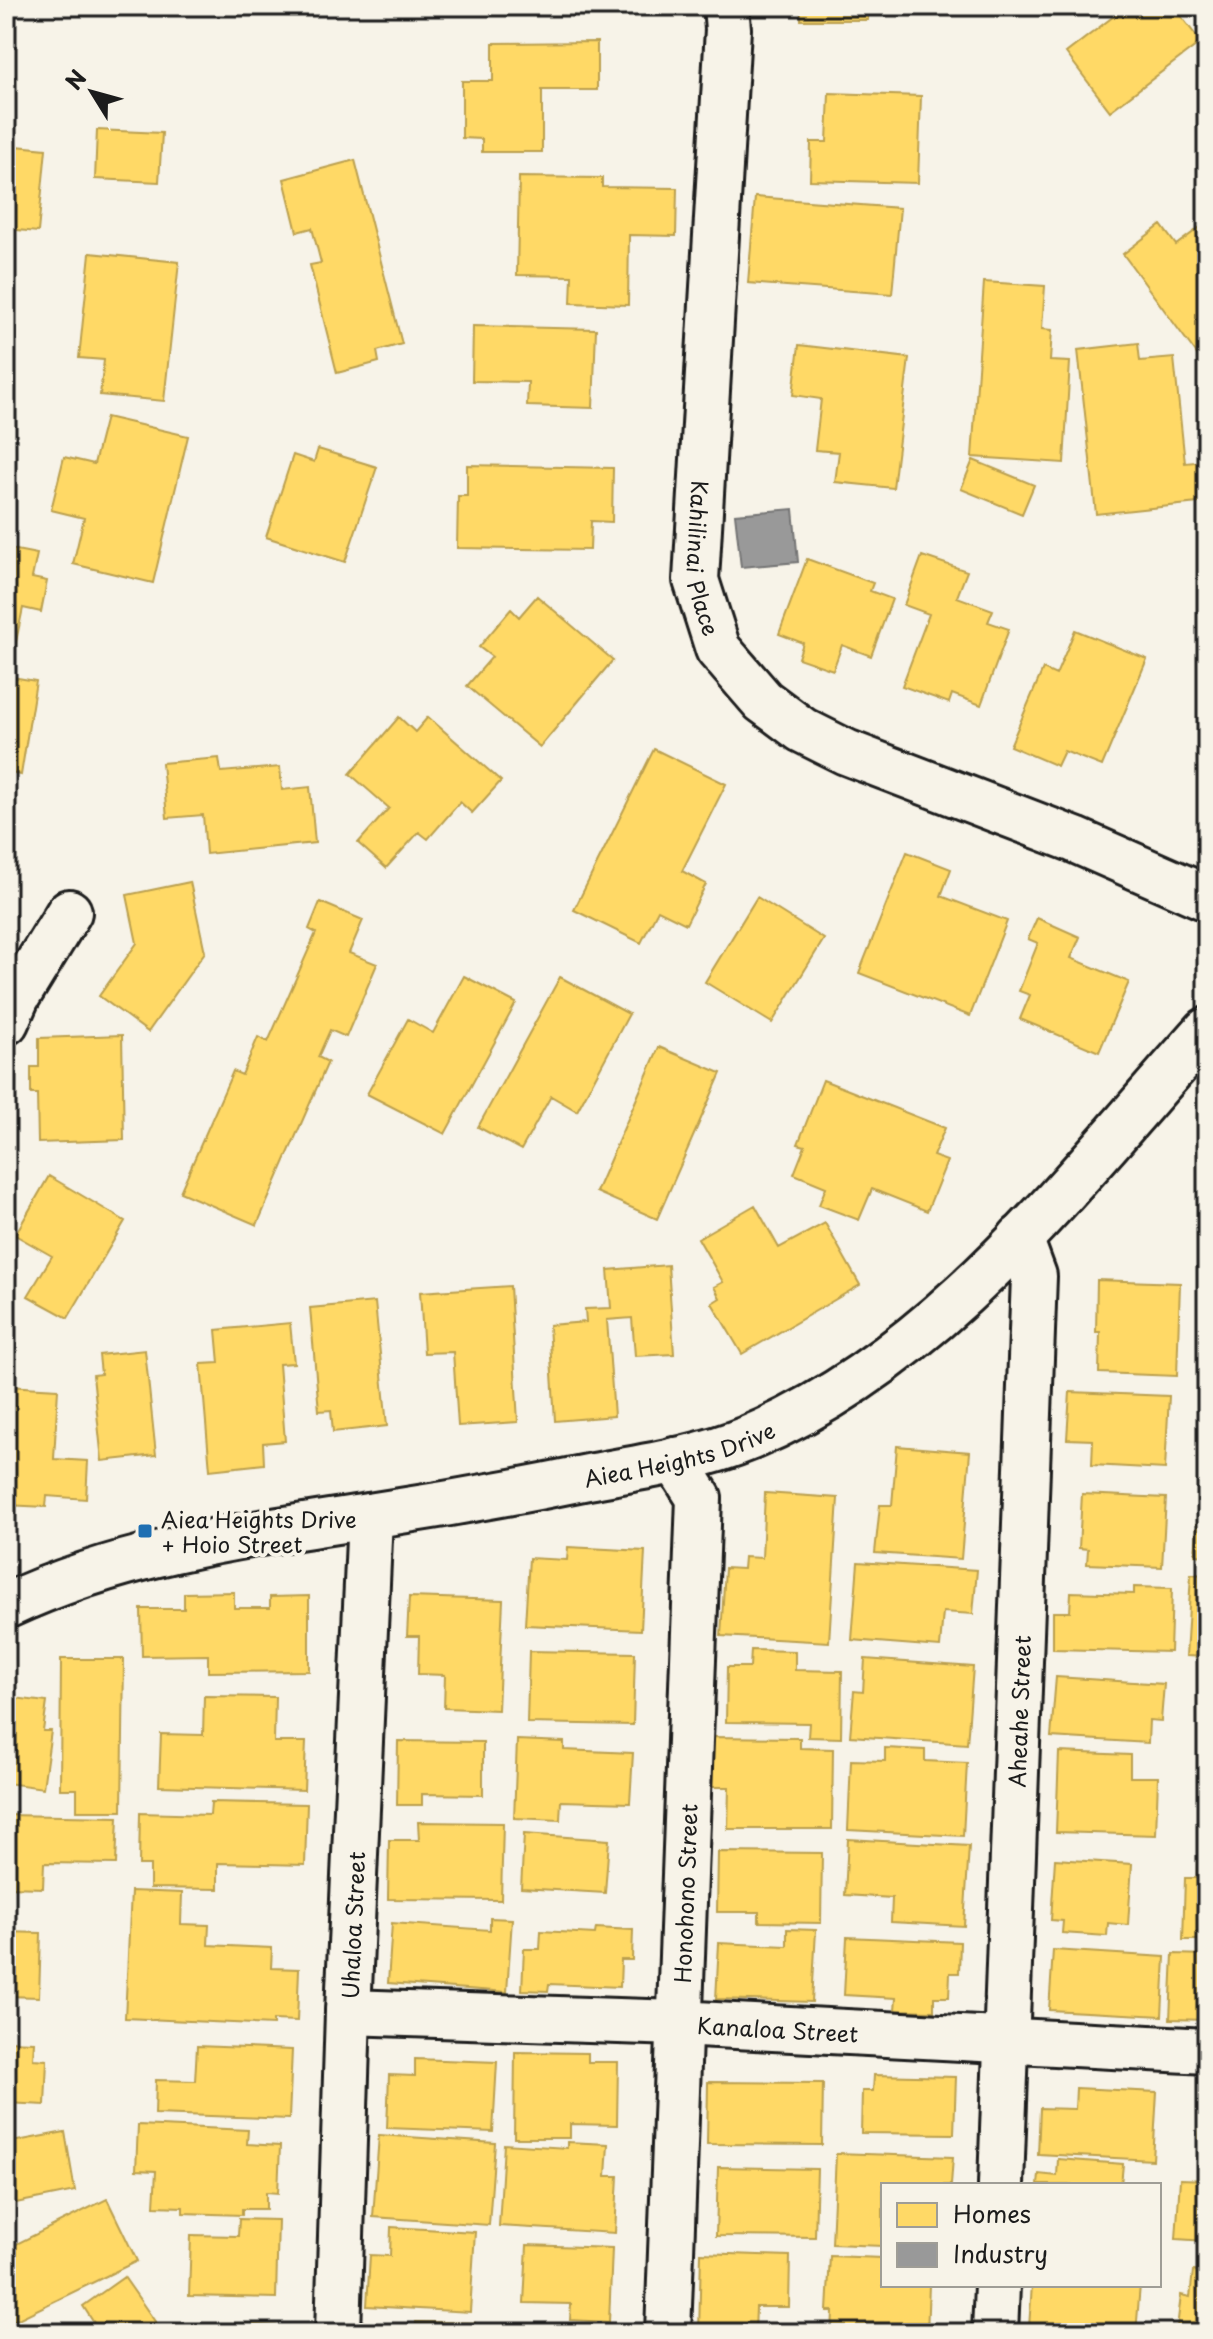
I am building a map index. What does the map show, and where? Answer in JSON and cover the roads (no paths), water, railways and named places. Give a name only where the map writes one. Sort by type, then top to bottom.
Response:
[{"type":"street","name":"Kahilinai Place","points":[[726,6],[728,29],[696,580],[718,649],[763,701],[802,730],[846,752],[1075,840],[1207,898]]},
{"type":"street","points":[[6,1022],[17,997],[69,912]]},
{"type":"street","name":"Aiea Heights Drive","points":[[6,1606],[51,1584],[205,1542],[547,1486],[675,1460],[747,1439],[808,1410],[872,1370],[928,1327],[1020,1238],[1207,1030]]},
{"type":"street","name":"Aheahe Street","points":[[1001,2183],[1034,1276],[1020,1238]]},
{"type":"street","name":"Honohono Street","points":[[668,2333],[699,1498],[675,1460]]},
{"type":"street","name":"Uhaloa Street","points":[[338,2333],[348,2012],[370,1516]]},
{"type":"street","name":"Kanaloa Street","points":[[348,2012],[678,2023],[1207,2051]]},
{"type":"street","points":[[995,2333],[997,2287]]},
{"type":"place","name":"Aiea Heights Drive + Hoio Street","points":[[145,1531]]}]
